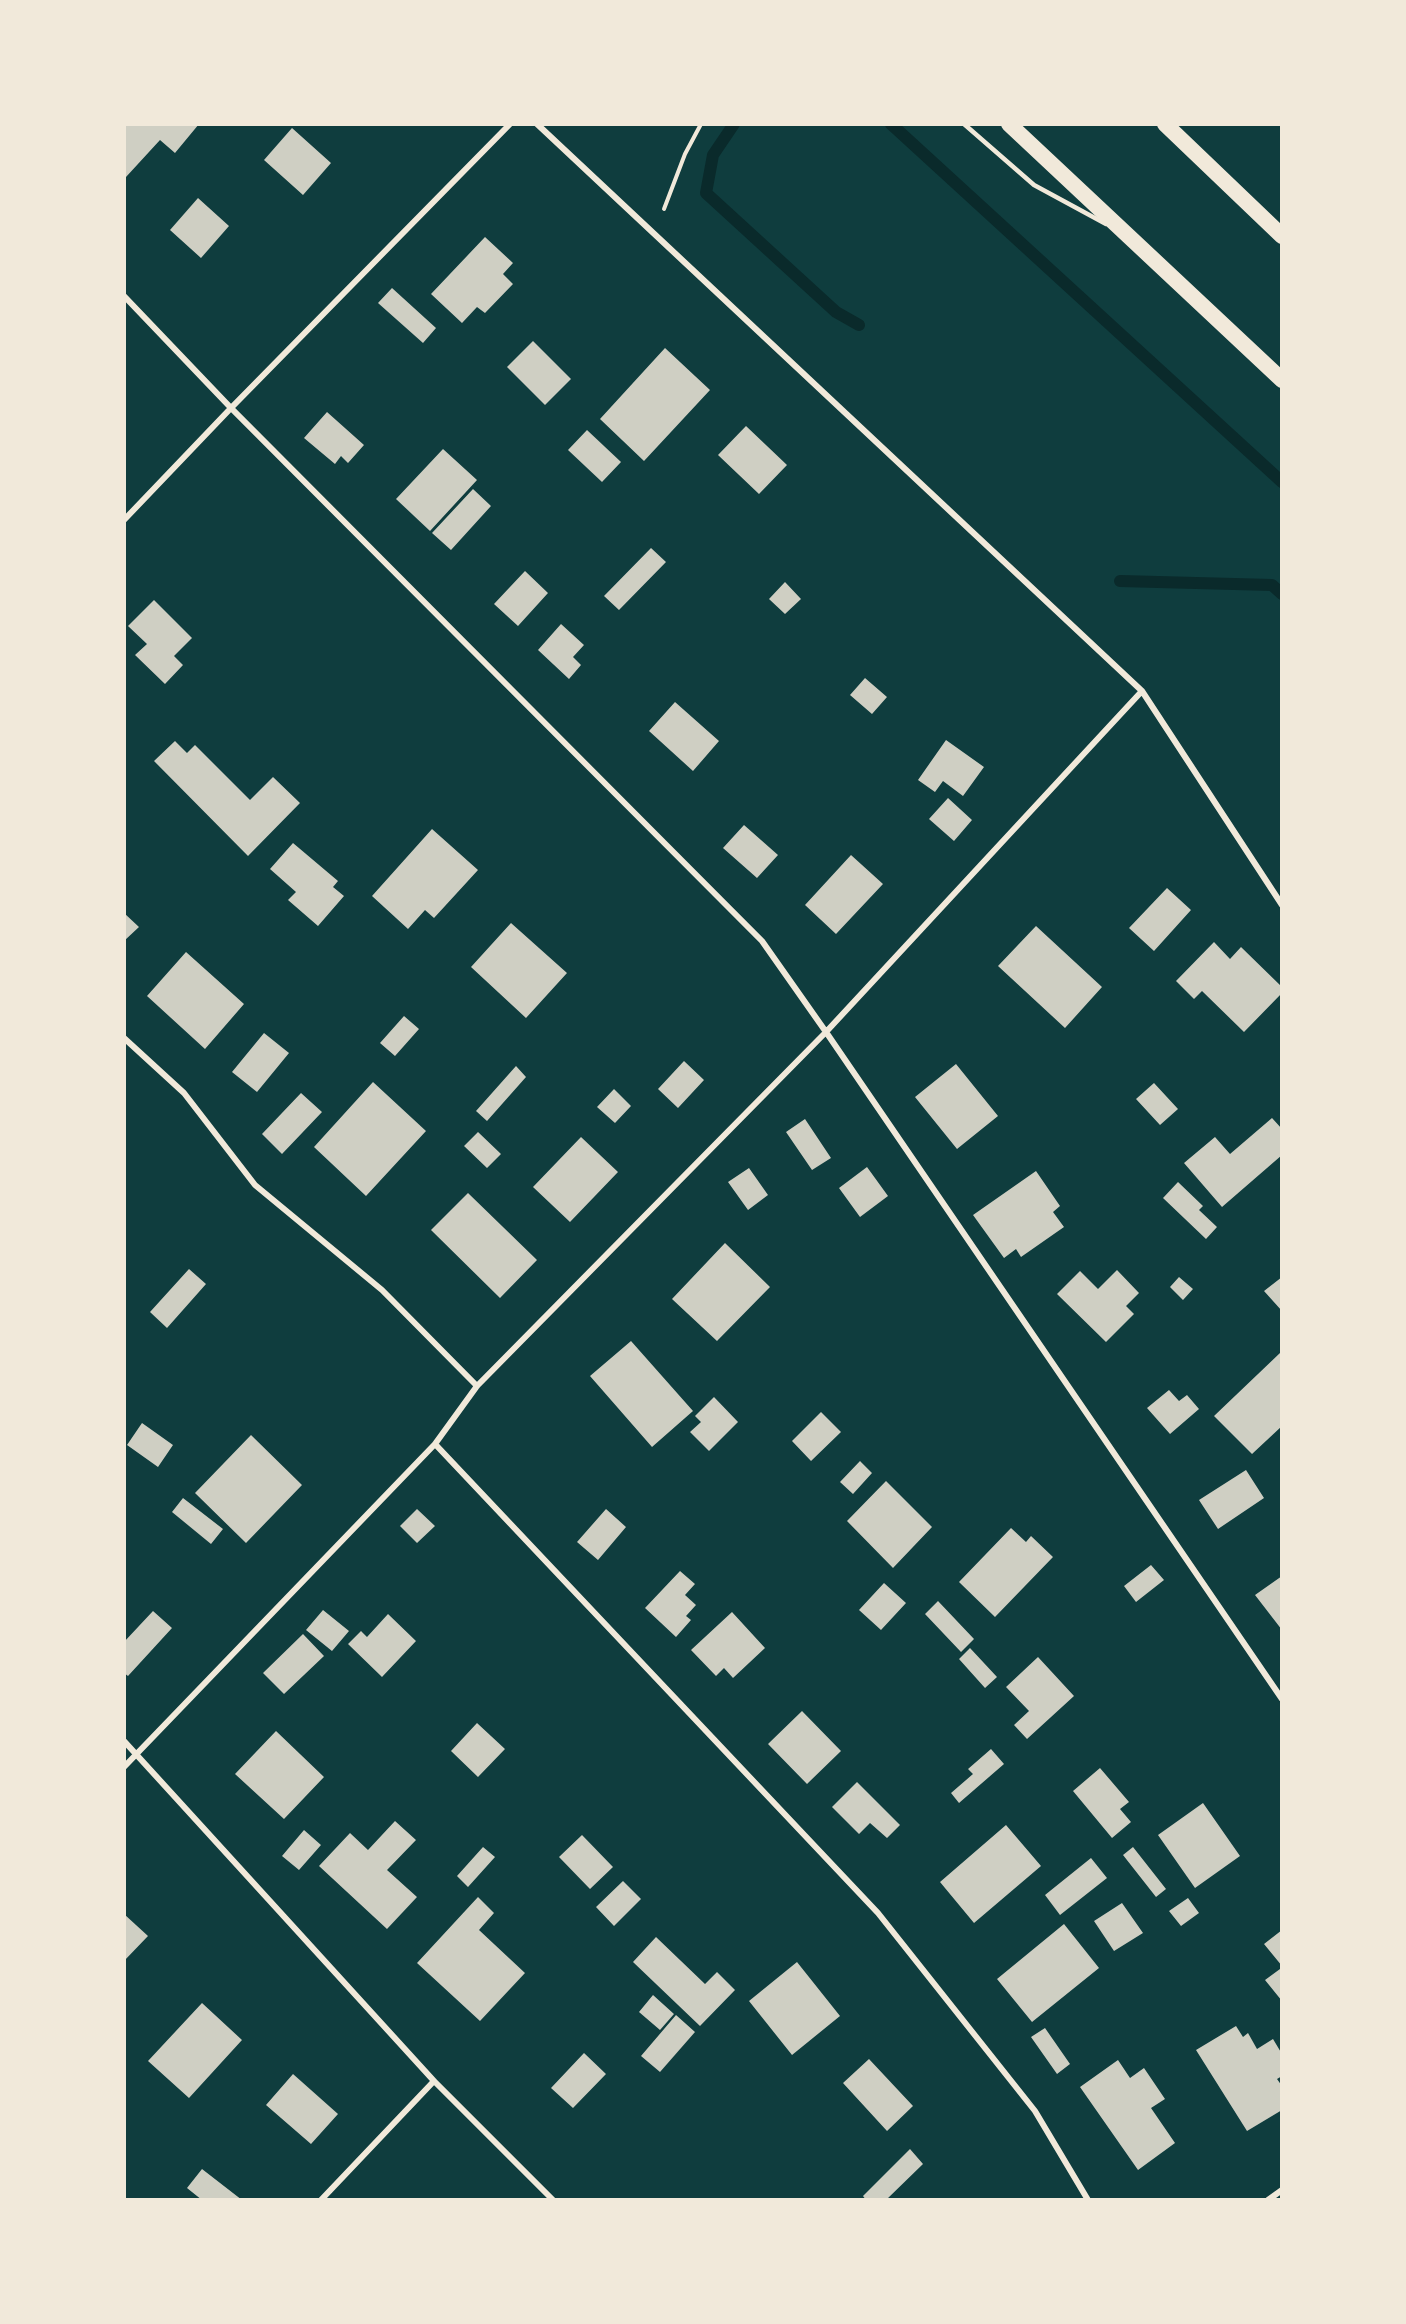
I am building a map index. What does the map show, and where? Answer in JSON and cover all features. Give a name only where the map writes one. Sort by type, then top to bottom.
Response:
[{"type":"highway","points":[[1009,124],[1281,380]]},
{"type":"highway","points":[[1164,124],[1281,236]]},
{"type":"street","points":[[124,520],[510,124]]},
{"type":"street","points":[[537,124],[1142,691],[1281,905]]},
{"type":"street","points":[[124,296],[231,408],[762,941],[1281,1699]]},
{"type":"street","points":[[124,1767],[435,1444],[477,1386],[826,1032],[1142,691]]},
{"type":"street","points":[[124,1038],[184,1093],[255,1185],[382,1290],[477,1386]]},
{"type":"street","points":[[435,1444],[878,1913],[1035,2111],[1088,2199]]},
{"type":"street","points":[[124,1741],[434,2081],[553,2199]]},
{"type":"street","points":[[321,2199],[434,2081]]},
{"type":"street","points":[[1268,2199],[1281,2190]]},
{"type":"lane","points":[[964,124],[1034,186],[1129,237]]},
{"type":"path","points":[[654,234],[685,154],[701,124]]},
{"type":"building","points":[[124,124],[199,124],[175,153],[160,140],[126,177],[124,175]]},
{"type":"building","points":[[292,128],[331,163],[303,195],[264,160]]},
{"type":"building","points":[[198,198],[229,226],[201,258],[170,230]]},
{"type":"building","points":[[485,237],[513,263],[503,274],[513,284],[485,313],[477,307],[462,323],[431,294]]},
{"type":"building","points":[[392,288],[436,328],[423,343],[378,303]]},
{"type":"building","points":[[533,341],[571,379],[545,405],[507,367]]},
{"type":"building","points":[[665,348],[710,390],[644,461],[600,419]]},
{"type":"building","points":[[327,412],[364,445],[348,463],[341,456],[335,464],[304,438]]},
{"type":"building","points":[[746,426],[787,465],[759,494],[718,455]]},
{"type":"building","points":[[587,430],[621,462],[602,482],[568,450]]},
{"type":"building","points":[[443,449],[477,480],[430,531],[396,499]]},
{"type":"building","points":[[473,489],[491,506],[451,550],[432,533]]},
{"type":"building","points":[[651,548],[666,562],[619,610],[604,596]]},
{"type":"building","points":[[525,571],[548,593],[518,626],[494,604]]},
{"type":"building","points":[[785,582],[801,599],[785,614],[769,599]]},
{"type":"building","points":[[154,600],[192,638],[174,656],[183,665],[165,684],[135,655],[147,644],[128,626]]},
{"type":"building","points":[[561,624],[584,645],[573,657],[581,665],[569,679],[538,650]]},
{"type":"building","points":[[865,678],[887,697],[872,714],[850,695]]},
{"type":"building","points":[[675,702],[719,741],[693,771],[649,731]]},
{"type":"building","points":[[946,740],[984,767],[963,796],[943,781],[935,792],[918,780]]},
{"type":"building","points":[[175,741],[187,753],[195,745],[250,800],[273,777],[300,803],[248,856],[154,761]]},
{"type":"building","points":[[948,798],[972,820],[954,841],[929,819]]},
{"type":"building","points":[[744,825],[778,855],[757,878],[723,848]]},
{"type":"building","points":[[432,829],[478,870],[434,918],[425,910],[408,929],[372,896]]},
{"type":"building","points":[[293,843],[338,881],[333,887],[344,896],[318,926],[288,900],[296,892],[270,869]]},
{"type":"building","points":[[851,855],[883,884],[836,934],[805,905]]},
{"type":"building","points":[[1167,888],[1191,910],[1154,951],[1129,928]]},
{"type":"building","points":[[124,913],[139,927],[124,941]]},
{"type":"building","points":[[511,923],[567,973],[526,1018],[471,967]]},
{"type":"building","points":[[1036,926],[1102,987],[1065,1028],[998,966]]},
{"type":"building","points":[[1214,942],[1230,959],[1241,947],[1282,987],[1282,993],[1244,1032],[1202,991],[1194,999],[1176,981]]},
{"type":"building","points":[[186,952],[244,1004],[205,1049],[147,996]]},
{"type":"building","points":[[404,1016],[419,1029],[395,1056],[380,1043]]},
{"type":"building","points":[[264,1033],[289,1053],[257,1092],[232,1072]]},
{"type":"building","points":[[684,1061],[704,1080],[678,1108],[658,1089]]},
{"type":"building","points":[[956,1064],[998,1116],[957,1149],[915,1097]]},
{"type":"building","points":[[516,1066],[526,1077],[487,1121],[476,1111]]},
{"type":"building","points":[[373,1082],[426,1131],[366,1196],[314,1147]]},
{"type":"building","points":[[1154,1083],[1178,1109],[1160,1125],[1136,1099]]},
{"type":"building","points":[[614,1089],[631,1106],[615,1123],[597,1107]]},
{"type":"building","points":[[301,1093],[322,1112],[282,1154],[262,1134]]},
{"type":"building","points":[[1272,1118],[1282,1129],[1282,1155],[1222,1207],[1184,1163],[1215,1137],[1230,1154]]},
{"type":"building","points":[[805,1119],[831,1158],[812,1170],[786,1132]]},
{"type":"building","points":[[478,1132],[501,1154],[487,1168],[464,1146]]},
{"type":"building","points":[[581,1137],[618,1172],[570,1222],[533,1187]]},
{"type":"building","points":[[867,1167],[888,1196],[860,1217],[839,1188]]},
{"type":"building","points":[[749,1168],[768,1195],[748,1210],[728,1182]]},
{"type":"building","points":[[1036,1171],[1060,1206],[1053,1212],[1064,1227],[1021,1257],[1016,1249],[1004,1258],[973,1215]]},
{"type":"building","points":[[1178,1182],[1203,1206],[1199,1210],[1217,1227],[1206,1239],[1163,1198]]},
{"type":"building","points":[[468,1193],[537,1260],[500,1298],[431,1230]]},
{"type":"building","points":[[725,1243],[770,1287],[717,1341],[672,1299]]},
{"type":"building","points":[[189,1269],[206,1284],[167,1328],[150,1312]]},
{"type":"building","points":[[1117,1270],[1139,1293],[1126,1306],[1134,1314],[1106,1342],[1057,1294],[1080,1271],[1098,1289]]},
{"type":"building","points":[[1179,1277],[1193,1289],[1183,1300],[1170,1287]]},
{"type":"building","points":[[1282,1277],[1282,1311],[1264,1291]]},
{"type":"building","points":[[631,1341],[693,1411],[652,1447],[590,1376]]},
{"type":"building","points":[[1280,1353],[1282,1426],[1252,1454],[1214,1416]]},
{"type":"building","points":[[1169,1390],[1179,1401],[1187,1395],[1199,1409],[1170,1434],[1147,1408]]},
{"type":"building","points":[[714,1397],[738,1422],[709,1451],[690,1432],[701,1422],[695,1416]]},
{"type":"building","points":[[821,1412],[841,1432],[811,1461],[792,1441]]},
{"type":"building","points":[[142,1423],[173,1445],[158,1467],[127,1445]]},
{"type":"building","points":[[251,1435],[302,1485],[246,1543],[195,1493]]},
{"type":"building","points":[[860,1461],[872,1473],[853,1494],[840,1482]]},
{"type":"building","points":[[1246,1470],[1264,1498],[1218,1529],[1199,1500]]},
{"type":"building","points":[[886,1481],[932,1527],[893,1568],[847,1521]]},
{"type":"building","points":[[183,1498],[223,1529],[211,1544],[172,1512]]},
{"type":"building","points":[[417,1509],[435,1526],[417,1543],[400,1526]]},
{"type":"building","points":[[606,1509],[626,1527],[598,1560],[577,1542]]},
{"type":"building","points":[[1011,1528],[1026,1542],[1031,1536],[1053,1557],[995,1617],[959,1582]]},
{"type":"building","points":[[1151,1565],[1164,1580],[1136,1602],[1124,1586]]},
{"type":"building","points":[[680,1571],[695,1584],[685,1595],[696,1605],[686,1616],[691,1620],[676,1637],[645,1608]]},
{"type":"building","points":[[1282,1576],[1282,1630],[1255,1595]]},
{"type":"building","points":[[884,1583],[906,1603],[881,1630],[859,1610]]},
{"type":"building","points":[[938,1601],[974,1639],[961,1652],[925,1614]]},
{"type":"building","points":[[323,1610],[349,1631],[332,1651],[306,1630]]},
{"type":"building","points":[[153,1611],[172,1628],[128,1676],[124,1673],[124,1642]]},
{"type":"building","points":[[732,1612],[765,1648],[733,1678],[724,1668],[716,1676],[691,1650]]},
{"type":"building","points":[[388,1614],[416,1641],[382,1677],[348,1644],[361,1631],[367,1637]]},
{"type":"building","points":[[303,1634],[324,1656],[284,1694],[263,1673]]},
{"type":"building","points":[[970,1648],[997,1677],[985,1688],[959,1659]]},
{"type":"building","points":[[1038,1657],[1074,1696],[1027,1739],[1014,1725],[1029,1711],[1006,1687]]},
{"type":"building","points":[[802,1711],[841,1751],[807,1784],[768,1744]]},
{"type":"building","points":[[477,1723],[505,1749],[478,1777],[451,1751]]},
{"type":"building","points":[[276,1731],[324,1777],[284,1819],[235,1774]]},
{"type":"building","points":[[991,1749],[1004,1764],[959,1803],[951,1793],[973,1774],[968,1769]]},
{"type":"building","points":[[1100,1768],[1129,1802],[1120,1809],[1131,1822],[1112,1838],[1073,1791]]},
{"type":"building","points":[[857,1782],[900,1825],[887,1838],[870,1823],[859,1834],[832,1807]]},
{"type":"building","points":[[1203,1803],[1240,1856],[1195,1888],[1158,1835]]},
{"type":"building","points":[[395,1821],[416,1840],[387,1870],[417,1897],[387,1929],[319,1866],[350,1833],[368,1850]]},
{"type":"building","points":[[1006,1825],[1041,1866],[974,1923],[940,1882]]},
{"type":"building","points":[[304,1830],[321,1845],[299,1870],[282,1856]]},
{"type":"building","points":[[582,1835],[613,1867],[590,1889],[559,1857]]},
{"type":"building","points":[[483,1847],[495,1857],[468,1887],[457,1876]]},
{"type":"building","points":[[1133,1847],[1166,1889],[1156,1897],[1123,1855]]},
{"type":"building","points":[[1091,1858],[1107,1878],[1060,1915],[1045,1895]]},
{"type":"building","points":[[623,1881],[641,1899],[614,1926],[596,1907]]},
{"type":"building","points":[[478,1897],[494,1913],[479,1930],[525,1973],[480,2021],[417,1963]]},
{"type":"building","points":[[1188,1898],[1199,1913],[1181,1926],[1169,1911]]},
{"type":"building","points":[[1122,1903],[1143,1933],[1114,1951],[1094,1921]]},
{"type":"building","points":[[124,1914],[148,1936],[124,1961]]},
{"type":"building","points":[[1064,1924],[1099,1968],[1032,2022],[997,1979]]},
{"type":"building","points":[[1282,1930],[1282,1966],[1264,1944]]},
{"type":"building","points":[[656,1937],[705,1984],[717,1972],[735,1990],[700,2026],[633,1962]]},
{"type":"building","points":[[797,1962],[840,2016],[792,2055],[749,2001]]},
{"type":"building","points":[[1280,1969],[1282,1970],[1282,2001],[1265,1980]]},
{"type":"building","points":[[653,1995],[674,2014],[660,2030],[639,2012]]},
{"type":"building","points":[[202,2003],[242,2040],[189,2098],[148,2061]]},
{"type":"building","points":[[676,2015],[695,2032],[660,2072],[641,2056]]},
{"type":"building","points":[[1236,2026],[1243,2037],[1248,2033],[1257,2049],[1273,2039],[1282,2054],[1282,2076],[1277,2079],[1282,2086],[1282,2110],[1247,2131],[1196,2050]]},
{"type":"building","points":[[1045,2028],[1070,2064],[1057,2074],[1031,2037]]},
{"type":"building","points":[[584,2053],[606,2074],[573,2108],[551,2088]]},
{"type":"building","points":[[869,2059],[913,2106],[887,2131],[843,2083]]},
{"type":"building","points":[[1118,2060],[1130,2078],[1144,2068],[1165,2099],[1151,2108],[1175,2143],[1138,2170],[1080,2087]]},
{"type":"building","points":[[293,2074],[338,2114],[311,2144],[266,2105]]},
{"type":"building","points":[[910,2149],[923,2164],[886,2200],[866,2200],[863,2196]]},
{"type":"building","points":[[202,2169],[242,2200],[202,2200],[187,2188]]},
{"type":"waterway","points":[[734,124],[713,155],[706,193],[836,312],[859,325]]},
{"type":"waterway","points":[[891,124],[1282,482]]},
{"type":"waterway","points":[[1120,581],[1272,585],[1282,594]]}]
